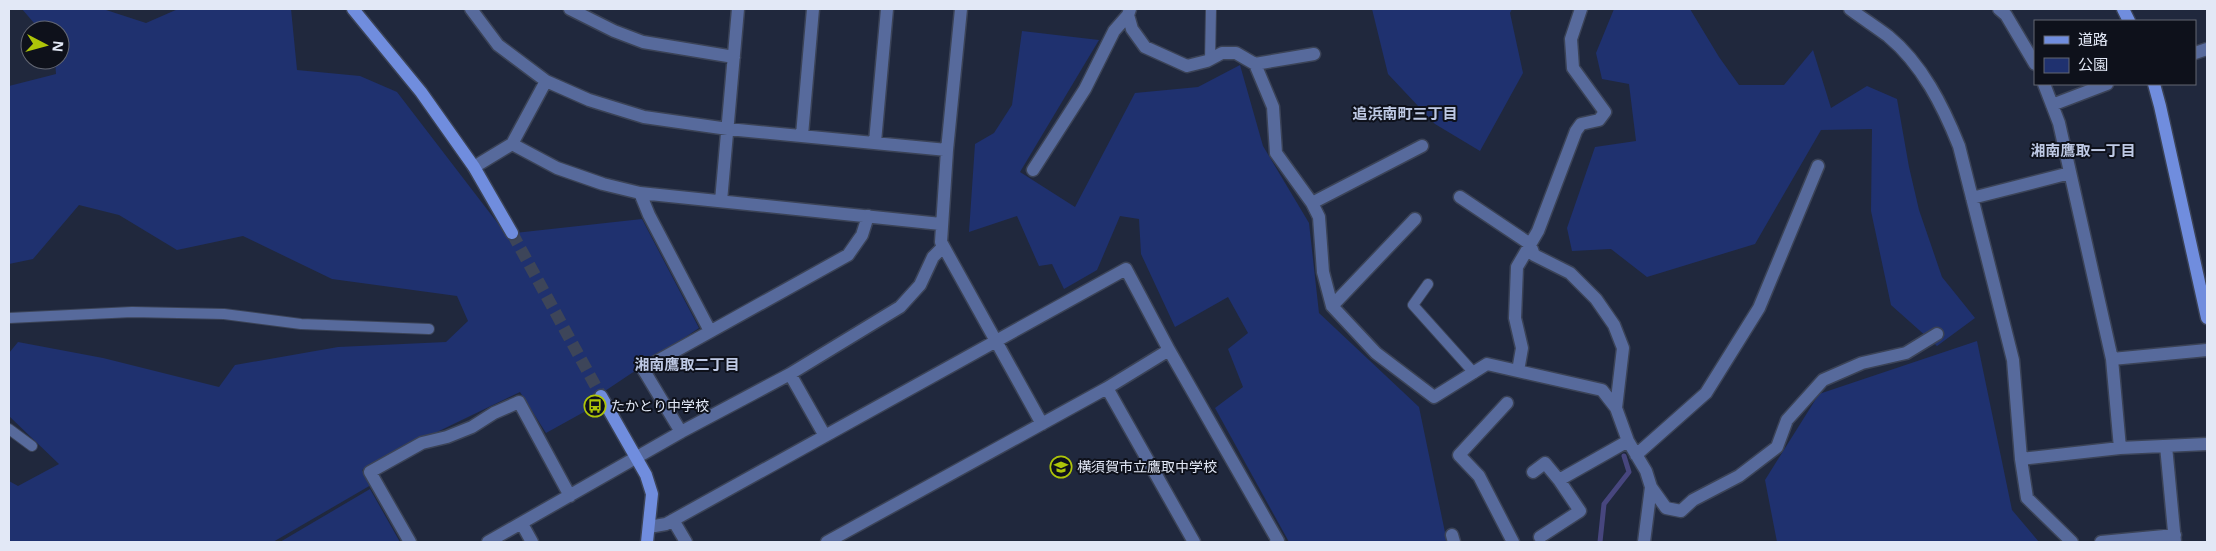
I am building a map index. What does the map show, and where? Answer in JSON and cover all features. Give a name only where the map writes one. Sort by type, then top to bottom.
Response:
[{"type":"street","points":[[353,9],[421,92],[474,167],[512,233]]},
{"type":"street","points":[[471,9],[498,45],[546,81],[589,100],[644,117],[728,129],[947,150]]},
{"type":"street","points":[[570,9],[614,31],[643,42],[734,57]]},
{"type":"street","points":[[721,201],[738,9]]},
{"type":"street","points":[[802,135],[813,9]]},
{"type":"street","points":[[876,142],[887,9]]},
{"type":"street","points":[[961,9],[947,150],[941,242],[1042,424]]},
{"type":"street","points":[[1518,371],[1522,348],[1515,318],[1517,267],[1538,231],[1576,131],[1581,124],[1599,120],[1605,112],[1573,68],[1571,39],[1581,9]]},
{"type":"street","points":[[1850,9],[1889,37],[1919,70],[1945,113],[1959,146],[2012,360],[2021,459],[2027,498],[2072,542]]},
{"type":"street","points":[[1999,9],[2006,15],[2034,62]]},
{"type":"street","points":[[1129,12],[1132,28],[1145,47],[1188,66],[1210,60],[1222,53],[1236,53],[1255,64],[1273,107],[1276,153],[1312,203],[1319,218],[1323,272],[1332,306],[1376,353],[1434,398],[1487,364],[1602,390],[1616,408],[1628,441],[1646,471],[1651,487],[1666,508],[1681,511],[1693,500],[1739,476],[1777,446],[1787,420],[1823,380],[1862,363],[1906,353],[1937,334]]},
{"type":"street","points":[[1033,170],[1085,89],[1114,31],[1129,12]]},
{"type":"street","points":[[1255,64],[1314,54]]},
{"type":"street","points":[[474,167],[512,144],[546,81]]},
{"type":"street","points":[[2044,85],[2052,105],[2070,173],[2112,359],[2120,448]]},
{"type":"street","points":[[2052,105],[2105,85]]},
{"type":"street","points":[[2154,85],[2207,318]]},
{"type":"street","points":[[512,144],[557,168],[603,184],[640,192],[941,224]]},
{"type":"street","points":[[1312,203],[1422,146]]},
{"type":"street","points":[[1636,455],[1706,393],[1759,308],[1818,166]]},
{"type":"street","points":[[1972,198],[2070,173]]},
{"type":"street","points":[[640,192],[649,215],[710,331]]},
{"type":"street","points":[[1460,196],[1530,244],[1534,255],[1570,273],[1596,300],[1614,325],[1623,348],[1616,408]]},
{"type":"street","points":[[681,432],[643,369],[848,255],[862,235],[868,216]]},
{"type":"street","points":[[1332,306],[1414,219]]},
{"type":"street","points":[[488,542],[636,460],[681,432],[790,374],[900,307],[920,285],[932,256],[943,247]]},
{"type":"street","points":[[649,526],[666,524],[1126,269],[1169,350],[1278,541],[1276,542]]},
{"type":"street","points":[[827,542],[848,537],[1107,388],[1169,350]]},
{"type":"street","points":[[2112,359],[2207,350]]},
{"type":"street","points":[[790,374],[826,436]]},
{"type":"street","points":[[1107,388],[1194,542]]},
{"type":"street","points":[[601,396],[646,475],[652,494],[647,542]]},
{"type":"street","points":[[410,542],[370,472],[422,443],[447,437],[472,427],[494,413],[519,402],[570,496]]},
{"type":"street","points":[[1507,403],[1459,455],[1479,476],[1512,542]]},
{"type":"street","points":[[1559,480],[1628,441]]},
{"type":"street","points":[[2021,459],[2120,448],[2207,444]]},
{"type":"street","points":[[2101,542],[2175,539],[2166,446]]},
{"type":"street","points":[[1533,472],[1545,463],[1559,480],[1580,512],[1538,541]]},
{"type":"street","points":[[1644,542],[1651,487]]},
{"type":"street","points":[[673,520],[686,542]]},
{"type":"street","points":[[522,524],[532,542]]},
{"type":"lane","points":[[1210,60],[1211,9]]},
{"type":"lane","points":[[1428,284],[1413,305],[1474,373]]},
{"type":"lane","points":[[9,318],[132,312],[224,314],[301,324],[429,328]]},
{"type":"lane","points":[[9,429],[32,446]]},
{"type":"green space","points":[[22,9],[103,9],[146,23],[178,9],[291,9],[297,70],[360,76],[397,92],[506,234],[642,219],[699,328],[599,395],[593,407],[546,433],[520,392],[377,461],[362,470],[371,485],[273,542],[9,542],[9,481],[18,486],[59,464],[9,416],[9,353],[18,342],[103,358],[219,387],[235,365],[338,347],[446,342],[468,321],[457,296],[332,279],[243,236],[177,250],[119,215],[79,205],[33,259],[9,264],[9,86],[56,74],[56,70],[70,70],[70,20],[31,20]]},
{"type":"green space","points":[[1372,9],[1512,9],[1510,13],[1523,73],[1480,151],[1435,124],[1388,74]]},
{"type":"green space","points":[[1614,9],[1690,9],[1719,57],[1739,85],[1784,85],[1813,50],[1831,108],[1867,86],[1897,99],[1919,210],[1942,277],[1975,318],[1937,346],[1891,305],[1871,211],[1872,129],[1821,130],[1755,244],[1647,277],[1611,249],[1572,251],[1567,228],[1595,147],[1636,141],[1629,84],[1602,79],[1596,53]]},
{"type":"green space","points":[[1022,31],[1099,40],[1020,172],[1075,207],[1135,93],[1198,87],[1240,65],[1263,146],[1309,223],[1319,313],[1419,407],[1447,542],[1289,542],[1215,408],[1243,387],[1228,349],[1248,333],[1228,297],[1175,327],[1141,254],[1139,219],[1120,216],[1097,270],[1064,289],[1052,264],[1039,266],[1017,216],[969,232],[975,144],[994,133],[1012,105]]},
{"type":"green space","points":[[1977,341],[2012,510],[2039,542],[1777,542],[1765,480],[1819,394]]},
{"type":"green space","points":[[370,489],[400,542],[280,542]]},
{"type":"waterway","points":[[1600,542],[1604,504],[1629,472],[1624,456]]},
{"type":"tunnel","points":[[512,233],[601,396]]},
{"type":"place","name":"たかとり中学校","points":[[595,406]]},
{"type":"place","name":"横須賀市立鷹取中学校","points":[[1061,467]]},
{"type":"district","name":"追浜南町三丁目","points":[[1405,114]]},
{"type":"district","name":"湘南鷹取一丁目","points":[[2083,151]]},
{"type":"district","name":"湘南鷹取二丁目","points":[[687,365]]}]
